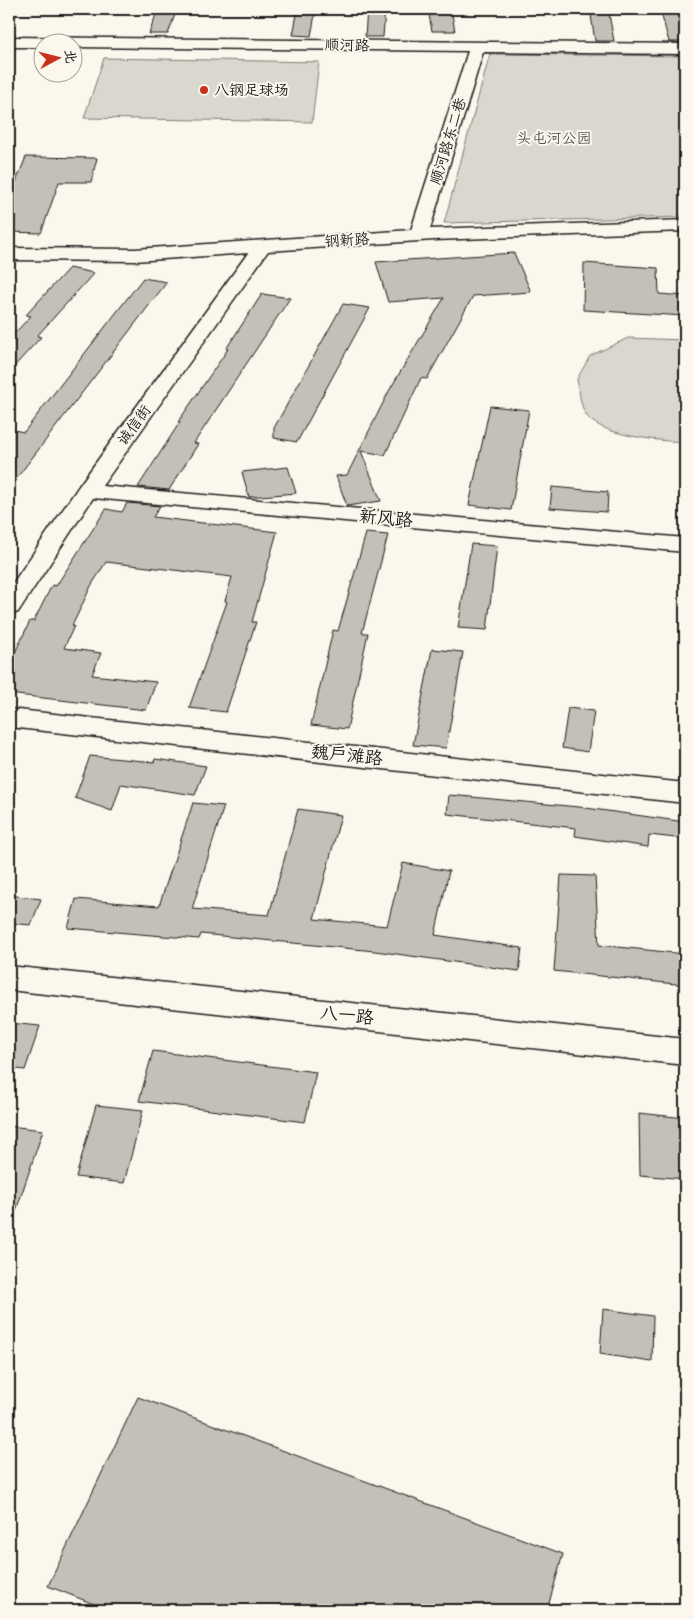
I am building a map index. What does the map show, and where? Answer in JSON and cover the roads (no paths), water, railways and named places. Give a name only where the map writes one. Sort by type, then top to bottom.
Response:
[{"type":"street","name":"顺河路","points":[[9,42],[685,50]]},
{"type":"street","name":"顺河路东二巷","points":[[419,235],[477,47]]},
{"type":"street","name":"钢新路","points":[[9,254],[135,255],[419,235],[685,226]]},
{"type":"street","name":"诚信街","points":[[9,607],[87,491],[263,245]]},
{"type":"street","name":"新风路","points":[[87,491],[685,545]]},
{"type":"street","name":"魏户滩路","points":[[9,718],[685,793]]},
{"type":"street","name":"八一路","points":[[9,978],[685,1052]]},
{"type":"place","name":"八钢足球场","points":[[204,90]]},
{"type":"park label","name":"头屯河公园","points":[[554,138]]}]
